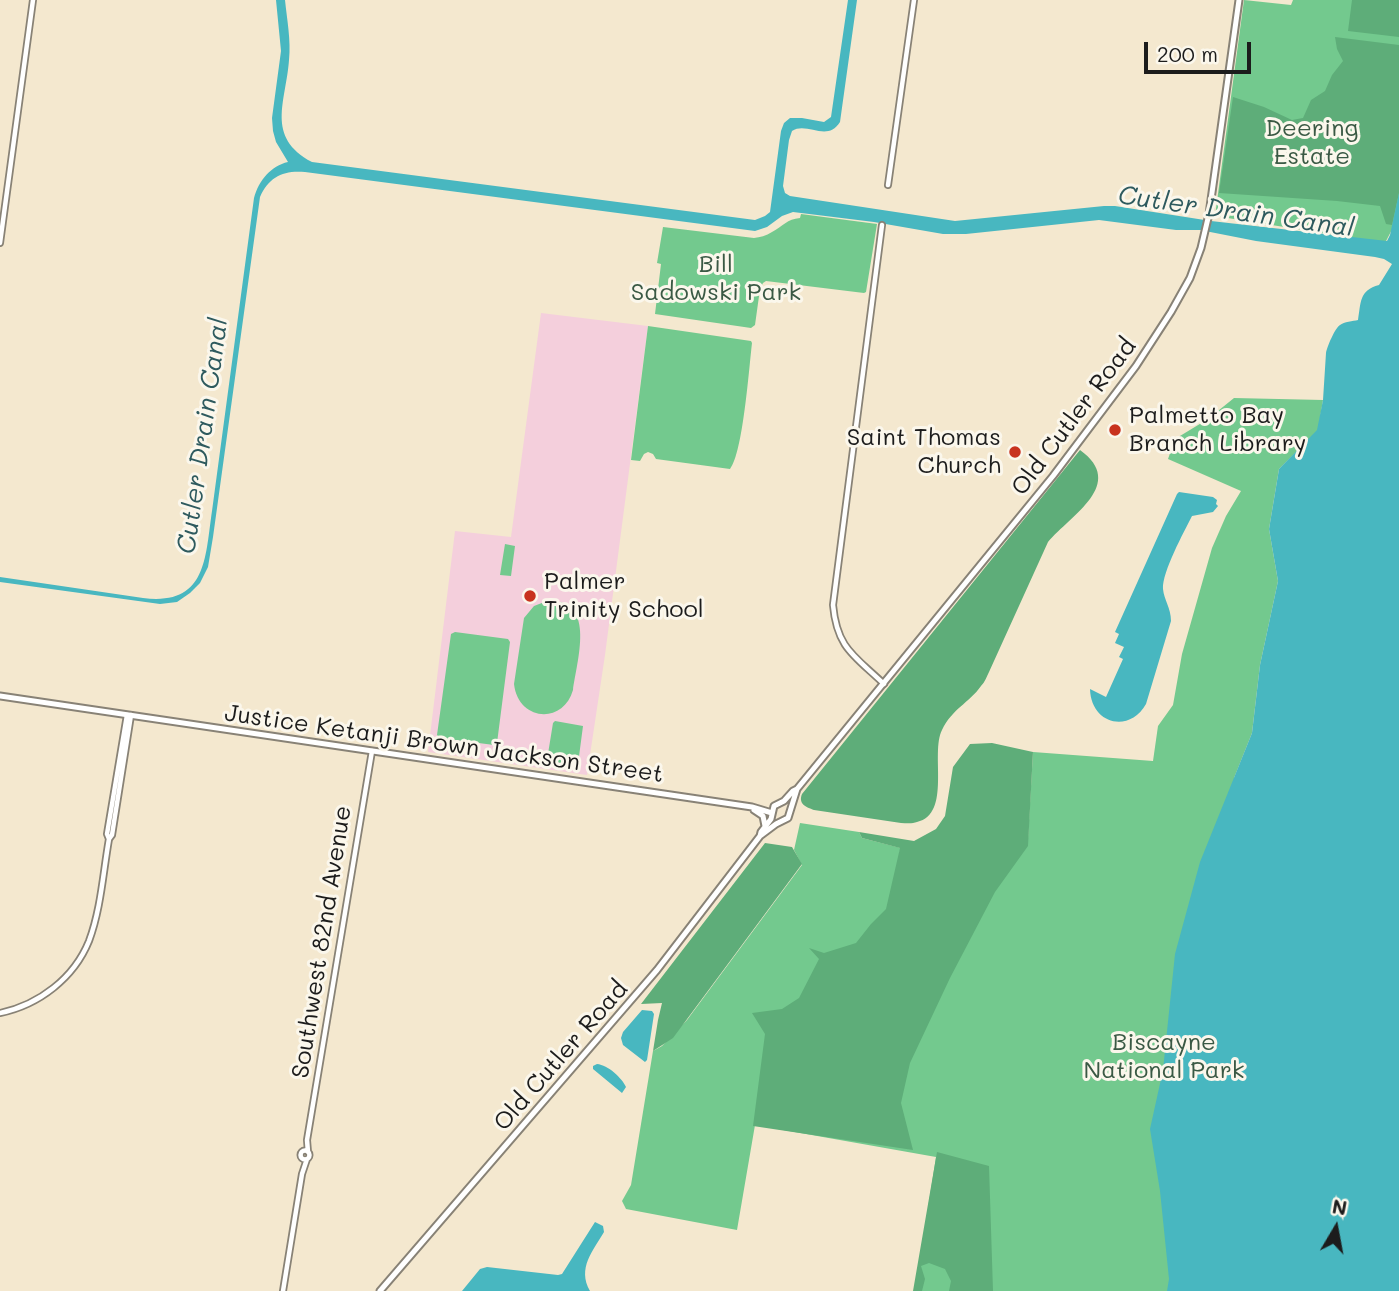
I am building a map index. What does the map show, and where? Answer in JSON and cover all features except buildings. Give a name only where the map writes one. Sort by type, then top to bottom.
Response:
[{"type":"main road","name":"Old Cutler Road","points":[[778,804],[797,789],[1053,476],[1160,330],[1198,259],[1205,233],[1239,0]]},
{"type":"main road","name":"Justice Ketanji Brown Jackson Street","points":[[0,696],[752,807],[772,813]]},
{"type":"main road","name":"Old Cutler Road","points":[[789,810],[797,789]]},
{"type":"main road","name":"Justice Ketanji Brown Jackson Street","points":[[752,807],[778,804]]},
{"type":"main road","points":[[778,804],[784,804],[789,810],[789,816],[782,820],[772,813],[778,804]]},
{"type":"main road","points":[[752,807],[763,816],[765,827]]},
{"type":"main road","name":"Old Cutler Road","points":[[380,1291],[646,984],[760,836],[772,813]]},
{"type":"main road","name":"Old Cutler Road","points":[[760,836],[782,820]]},
{"type":"street","points":[[0,243],[33,0]]},
{"type":"street","points":[[888,185],[914,0]]},
{"type":"street","points":[[882,225],[833,605],[836,626],[846,648],[884,684]]},
{"type":"street","points":[[0,1013],[24,1006],[43,996],[62,980],[87,945],[95,921],[108,839],[112,835],[129,715]]},
{"type":"street","name":"Southwest 82nd Avenue","points":[[283,1291],[305,1159],[300,1154],[306,1151],[372,751]]},
{"type":"shaded area","name":"Palmer Trinity School","points":[[541,313],[648,326],[587,775],[428,752],[455,531],[511,537]]},
{"type":"green space","name":"Deering Estate","points":[[1244,0],[1291,5],[1293,0],[1399,0],[1399,216],[1385,243],[1215,216]]},
{"type":"green space","points":[[1352,0],[1399,0],[1399,37],[1348,31]]},
{"type":"green space","points":[[1335,37],[1399,45],[1399,193],[1392,225],[1386,224],[1380,206],[1219,193],[1233,97],[1292,120],[1303,118],[1311,100],[1325,91],[1332,75],[1343,61]]},
{"type":"green space","name":"Bill Sadowski Park","points":[[801,214],[877,224],[866,292],[766,281],[760,289],[755,325],[751,328],[655,314],[661,264],[657,263],[663,227],[754,238],[800,218]]},
{"type":"green space","name":"Bill Sadowski Park","points":[[648,326],[751,341],[742,429],[735,460],[730,469],[656,459],[648,452],[640,461],[631,460]]},
{"type":"green space","name":"Biscayne National Park","points":[[1234,398],[1323,400],[1318,430],[1279,469],[1269,529],[1278,581],[1260,665],[1252,733],[1234,778],[1399,1291],[915,1291],[936,1157],[755,1125],[737,1230],[626,1209],[622,1201],[631,1185],[653,1051],[662,1046],[687,1020],[802,865],[794,850],[800,823],[859,832],[862,838],[901,848],[899,854],[1028,838],[1033,752],[1153,761],[1158,726],[1173,705],[1182,654],[1212,548],[1241,491],[1168,459],[1175,439],[1208,419]]},
{"type":"green space","points":[[1080,450],[1093,463],[1098,475],[1097,487],[1081,510],[1048,542],[985,681],[942,730],[938,753],[937,795],[928,817],[915,823],[901,823],[814,810],[804,805],[802,794]]},
{"type":"green space","points":[[505,544],[515,546],[511,576],[500,575]]},
{"type":"green space","points":[[547,601],[563,603],[573,609],[578,620],[580,648],[573,690],[568,701],[560,709],[541,714],[524,705],[517,696],[514,684],[524,618],[534,606]]},
{"type":"green space","points":[[455,632],[508,639],[510,642],[497,743],[494,745],[440,738],[437,735],[451,634]]},
{"type":"green space","points":[[555,721],[583,726],[578,764],[547,760]]},
{"type":"green space","points":[[992,743],[1033,752],[1028,846],[995,892],[910,1063],[901,1103],[913,1150],[753,1126],[765,1034],[752,1013],[782,1009],[799,998],[819,959],[809,948],[824,953],[856,943],[886,909],[900,848],[862,838],[859,832],[914,841],[936,829],[945,816],[953,767],[970,744]]},
{"type":"green space","points":[[765,843],[792,847],[802,864],[673,1038],[653,1051],[662,1003],[641,1004]]},
{"type":"green space","points":[[937,1152],[989,1166],[993,1291],[949,1291],[951,1281],[945,1269],[929,1263],[921,1266],[925,1279],[922,1291],[913,1291]]},
{"type":"water","points":[[276,0],[285,0],[289,38],[283,130],[297,152],[312,162],[755,220],[770,212],[784,123],[790,118],[824,122],[831,117],[848,0],[857,0],[840,122],[829,131],[804,128],[792,131],[783,186],[785,193],[790,196],[955,221],[1115,206],[1211,221],[1387,241],[1399,193],[1399,1291],[1167,1291],[1169,1279],[1160,1191],[1150,1129],[1163,1070],[1175,954],[1200,862],[1252,733],[1260,665],[1278,581],[1269,529],[1279,469],[1317,430],[1323,400],[1326,353],[1334,334],[1342,324],[1358,320],[1364,294],[1379,285],[1392,264],[1375,257],[1256,241],[1200,230],[1176,230],[1099,220],[943,234],[793,212],[755,231],[290,172],[272,180],[260,197],[213,537],[208,567],[200,583],[177,602],[160,604],[0,582],[0,577],[143,598],[164,598],[180,594],[191,586],[199,575],[207,546],[254,198],[267,175],[288,162],[276,142],[272,118],[281,51]]},
{"type":"water","points":[[1179,492],[1213,497],[1218,506],[1213,512],[1192,516],[1170,563],[1163,589],[1171,621],[1146,704],[1130,719],[1112,721],[1097,710],[1090,689],[1106,697],[1123,659],[1119,657],[1124,647],[1115,643],[1119,634],[1115,632]]},
{"type":"water","points":[[642,1010],[652,1011],[654,1014],[645,1062],[623,1045],[621,1038]]},
{"type":"water","points":[[597,1064],[610,1069],[621,1080],[626,1087],[622,1093],[593,1069]]},
{"type":"water","points":[[595,1222],[603,1226],[604,1232],[586,1267],[586,1283],[590,1291],[462,1291],[480,1269],[487,1267],[562,1274]]},
{"type":"place","name":"Palmetto Bay Branch Library","points":[[1115,430]]},
{"type":"place","name":"Saint Thomas Church","points":[[1015,452]]},
{"type":"place","name":"Palmer Trinity School","points":[[530,596]]},
{"type":"water label","name":"Cutler Drain Canal","points":[[1236,212]]},
{"type":"water label","name":"Cutler Drain Canal","points":[[203,436]]}]
